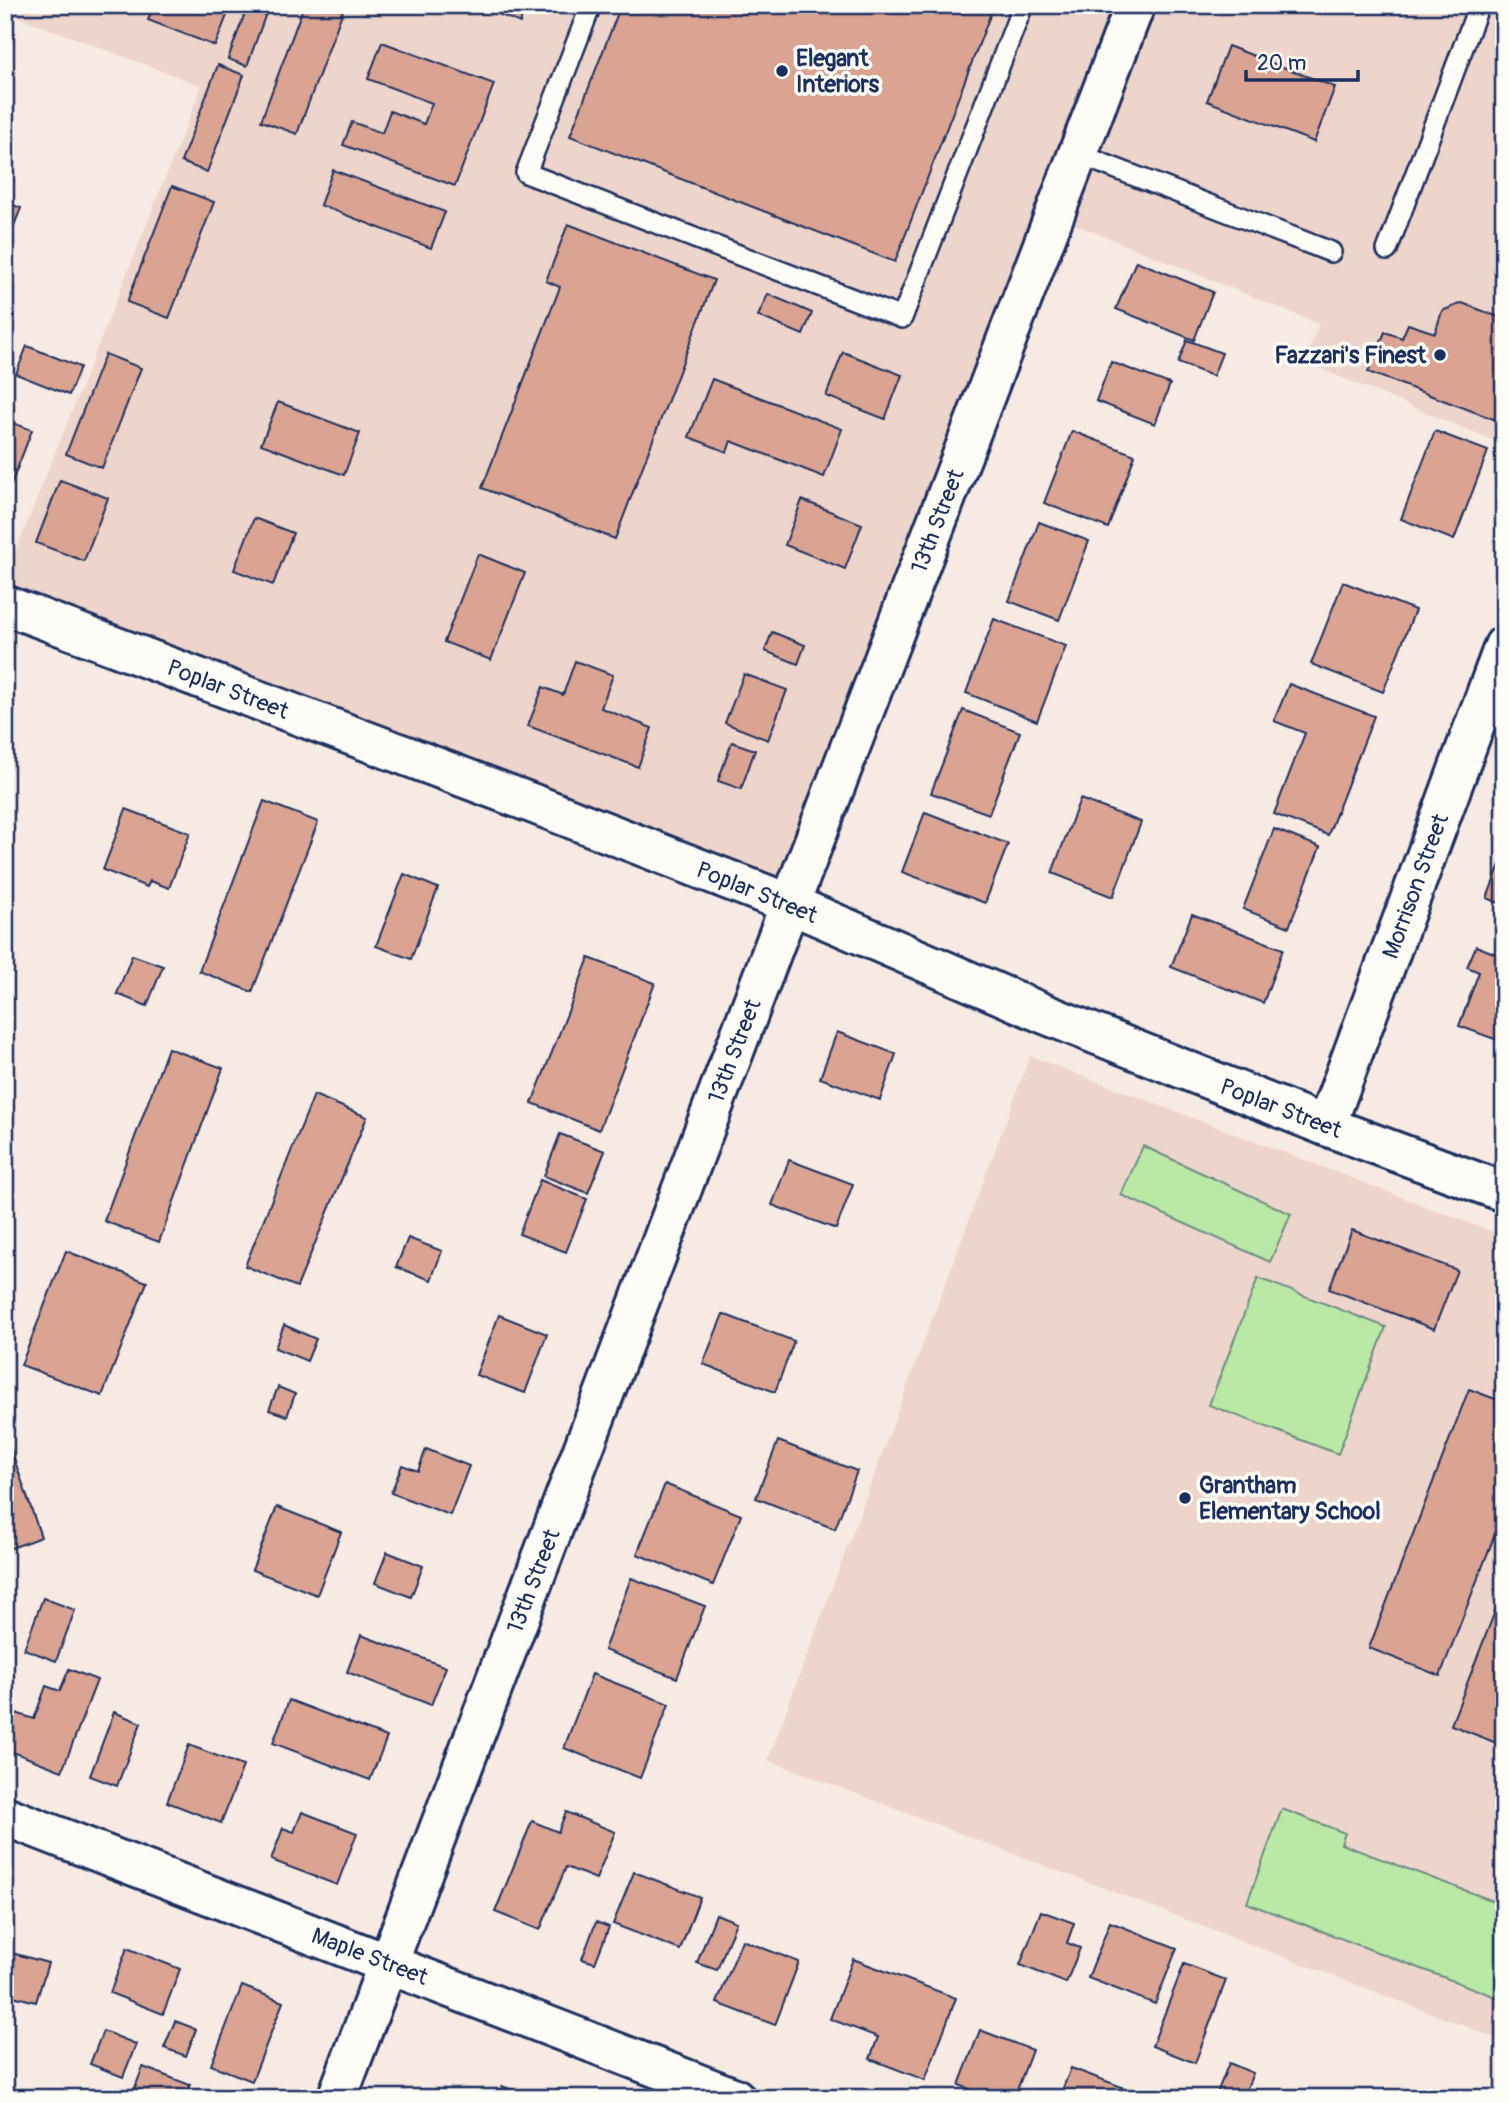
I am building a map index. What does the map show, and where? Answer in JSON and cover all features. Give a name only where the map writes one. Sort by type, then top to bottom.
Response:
[{"type":"street","name":"13th Street","points":[[337,2098],[1135,5]]},
{"type":"street","name":"Poplar Street","points":[[5,606],[534,804],[790,904],[1045,1014],[1326,1126],[1504,1192]]},
{"type":"street","name":"Morrison Street","points":[[1326,1126],[1504,646]]},
{"type":"street","name":"Maple Street","points":[[5,1815],[735,2098]]},
{"type":"lane","points":[[591,5],[526,173],[902,318],[1023,5]]},
{"type":"lane","points":[[1387,250],[1479,5]]},
{"type":"lane","points":[[1079,154],[1331,252]]},
{"type":"shaded area","points":[[5,5],[1504,5],[1504,445],[1304,362],[1319,324],[1055,216],[790,904],[5,605],[5,578],[202,86],[5,12]]},
{"type":"shaded area","name":"Grantham Elementary School","points":[[1030,1056],[1504,1236],[1504,2041],[768,1760]]},
{"type":"green space","points":[[1143,1146],[1291,1214],[1270,1262],[1121,1195]]},
{"type":"green space","points":[[1258,1278],[1386,1327],[1338,1454],[1209,1405]]},
{"type":"green space","points":[[1282,1809],[1345,1833],[1341,1844],[1504,1905],[1504,2000],[1247,1903]]},
{"type":"building","points":[[154,5],[231,5],[215,46],[148,20]]},
{"type":"building","points":[[248,5],[269,5],[247,66],[228,59]]},
{"type":"building","points":[[304,5],[345,5],[297,134],[261,121]]},
{"type":"building","points":[[487,5],[526,5],[520,23],[486,9]]},
{"type":"building","name":"Elegant Interiors","points":[[621,5],[994,5],[895,262],[570,136]]},
{"type":"building","points":[[382,42],[494,84],[455,186],[343,145],[352,122],[382,133],[390,111],[424,124],[432,103],[368,79]]},
{"type":"building","points":[[1228,46],[1335,87],[1314,142],[1207,101]]},
{"type":"building","points":[[218,65],[244,75],[207,172],[181,162]]},
{"type":"building","points":[[333,170],[445,212],[431,248],[320,205]]},
{"type":"building","points":[[172,186],[214,202],[169,318],[127,302]]},
{"type":"building","points":[[5,202],[21,208],[7,243],[5,242]]},
{"type":"building","points":[[568,224],[714,280],[615,539],[482,488],[560,287],[546,281]]},
{"type":"building","points":[[1136,261],[1213,292],[1194,340],[1116,309]]},
{"type":"building","points":[[768,294],[812,313],[803,335],[758,316]]},
{"type":"building","name":"Fazzari's Finest","points":[[1462,303],[1504,319],[1504,423],[1368,372],[1385,332],[1402,338],[1408,324],[1435,333],[1442,311]]},
{"type":"building","points":[[1187,340],[1222,353],[1213,376],[1178,363]]},
{"type":"building","points":[[27,346],[80,367],[69,395],[16,374]]},
{"type":"building","points":[[843,352],[902,375],[885,419],[826,396]]},
{"type":"building","points":[[105,354],[141,368],[102,468],[66,454]]},
{"type":"building","points":[[1111,362],[1170,384],[1155,424],[1096,401]]},
{"type":"building","points":[[712,379],[842,429],[824,477],[731,441],[727,452],[689,437]]},
{"type":"building","points":[[278,402],[360,433],[344,475],[261,444]]},
{"type":"building","points":[[5,420],[32,430],[5,500]]},
{"type":"building","points":[[1072,431],[1135,455],[1108,528],[1044,503]]},
{"type":"building","points":[[1435,431],[1488,451],[1454,540],[1401,519]]},
{"type":"building","points":[[60,480],[108,498],[84,561],[36,543]]},
{"type":"building","points":[[802,500],[862,524],[845,569],[785,545]]},
{"type":"building","points":[[254,518],[293,533],[273,585],[234,570]]},
{"type":"building","points":[[1039,522],[1089,541],[1059,620],[1009,601]]},
{"type":"building","points":[[478,554],[525,573],[491,660],[444,642]]},
{"type":"building","points":[[1343,582],[1415,610],[1383,692],[1311,664]]},
{"type":"building","points":[[994,619],[1066,646],[1037,721],[966,693]]},
{"type":"building","points":[[772,632],[805,645],[798,664],[765,651]]},
{"type":"building","points":[[575,661],[613,675],[601,708],[652,728],[638,767],[528,726],[543,687],[563,695]]},
{"type":"building","points":[[744,674],[787,690],[768,740],[725,723]]},
{"type":"building","points":[[1289,684],[1374,716],[1328,835],[1274,814],[1305,733],[1274,721]]},
{"type":"building","points":[[963,710],[1020,732],[989,814],[931,793]]},
{"type":"building","points":[[732,742],[755,750],[741,789],[718,781]]},
{"type":"building","points":[[1080,799],[1141,822],[1113,897],[1052,873]]},
{"type":"building","points":[[264,801],[318,822],[252,992],[199,971]]},
{"type":"building","points":[[126,809],[190,833],[169,888],[150,881],[147,887],[103,870]]},
{"type":"building","points":[[925,812],[1008,844],[985,903],[902,872]]},
{"type":"building","points":[[1274,829],[1320,847],[1289,927],[1243,909]]},
{"type":"building","points":[[1504,854],[1504,905],[1487,898]]},
{"type":"building","points":[[404,874],[438,888],[411,959],[376,946]]},
{"type":"building","points":[[1192,914],[1283,949],[1263,1003],[1171,967]]},
{"type":"building","points":[[1476,946],[1504,957],[1504,1031],[1500,1041],[1459,1026],[1479,972],[1467,967]]},
{"type":"building","points":[[132,955],[163,966],[147,1006],[117,994]]},
{"type":"building","points":[[589,958],[655,983],[599,1130],[532,1103]]},
{"type":"building","points":[[837,1032],[896,1054],[880,1100],[820,1078]]},
{"type":"building","points":[[168,1048],[223,1068],[159,1242],[104,1221]]},
{"type":"building","points":[[314,1095],[367,1117],[297,1287],[245,1266]]},
{"type":"building","points":[[560,1134],[605,1151],[588,1193],[544,1176]]},
{"type":"building","points":[[789,1160],[853,1184],[836,1229],[772,1205]]},
{"type":"building","points":[[540,1180],[587,1199],[566,1252],[519,1234]]},
{"type":"building","points":[[1352,1230],[1457,1270],[1434,1329],[1329,1289]]},
{"type":"building","points":[[408,1238],[442,1251],[431,1280],[396,1267]]},
{"type":"building","points":[[66,1251],[147,1282],[102,1396],[21,1365]]},
{"type":"building","points":[[723,1314],[794,1341],[775,1392],[703,1364]]},
{"type":"building","points":[[499,1315],[547,1334],[525,1393],[476,1375]]},
{"type":"building","points":[[284,1325],[316,1339],[307,1361],[275,1348]]},
{"type":"building","points":[[278,1387],[295,1394],[287,1416],[269,1410]]},
{"type":"building","points":[[1469,1389],[1503,1402],[1504,1399],[1504,1511],[1440,1676],[1369,1648]]},
{"type":"building","points":[[8,1441],[41,1537],[9,1549],[5,1538],[5,1442]]},
{"type":"building","points":[[778,1441],[857,1471],[835,1529],[756,1498]]},
{"type":"building","points":[[426,1449],[469,1466],[450,1515],[391,1493],[402,1465],[418,1471]]},
{"type":"building","points":[[665,1484],[741,1515],[713,1585],[637,1554]]},
{"type":"building","points":[[277,1507],[341,1532],[317,1595],[252,1570]]},
{"type":"building","points":[[387,1552],[423,1566],[411,1597],[375,1583]]},
{"type":"building","points":[[631,1578],[705,1606],[677,1678],[604,1650]]},
{"type":"building","points":[[1504,1588],[1504,1746],[1451,1725]]},
{"type":"building","points":[[43,1598],[75,1610],[56,1661],[24,1649]]},
{"type":"building","points":[[361,1635],[446,1667],[431,1705],[347,1672]]},
{"type":"building","points":[[69,1669],[97,1680],[62,1771],[5,1749],[5,1741],[16,1713],[34,1719],[46,1686],[60,1691]]},
{"type":"building","points":[[592,1674],[669,1704],[640,1778],[564,1748]]},
{"type":"building","points":[[289,1700],[387,1737],[370,1780],[273,1743]]},
{"type":"building","points":[[114,1712],[141,1723],[117,1786],[90,1776]]},
{"type":"building","points":[[189,1745],[243,1766],[221,1823],[167,1802]]},
{"type":"building","points":[[302,1812],[357,1833],[337,1885],[271,1860],[283,1828],[294,1832]]},
{"type":"building","points":[[566,1812],[615,1832],[596,1879],[566,1867],[540,1930],[495,1912],[532,1821],[558,1832]]},
{"type":"building","points":[[634,1872],[700,1897],[680,1950],[613,1924]]},
{"type":"building","points":[[1041,1911],[1074,1923],[1067,1943],[1080,1948],[1066,1983],[1020,1965]]},
{"type":"building","points":[[716,1914],[736,1922],[717,1970],[697,1963]]},
{"type":"building","points":[[596,1922],[609,1927],[595,1963],[582,1959]]},
{"type":"building","points":[[1110,1922],[1177,1948],[1155,2004],[1088,1978]]},
{"type":"building","points":[[742,1940],[799,1962],[775,2025],[717,2003]]},
{"type":"building","points":[[127,1948],[180,1969],[163,2014],[110,1993]]},
{"type":"building","points":[[12,1953],[48,1963],[36,2002],[5,1994],[5,1976]]},
{"type":"building","points":[[853,1959],[956,1998],[925,2080],[870,2059],[878,2037],[830,2019]]},
{"type":"building","points":[[1184,1964],[1226,1980],[1195,2063],[1152,2046]]},
{"type":"building","points":[[242,1986],[283,2002],[252,2081],[211,2065]]},
{"type":"building","points":[[175,2021],[196,2029],[186,2056],[164,2048]]},
{"type":"building","points":[[980,2030],[1032,2050],[1014,2098],[993,2098],[959,2085]]},
{"type":"building","points":[[103,2031],[136,2044],[123,2077],[90,2064]]},
{"type":"building","points":[[1229,2063],[1253,2073],[1243,2098],[1215,2098]]},
{"type":"building","points":[[143,2067],[190,2085],[185,2098],[131,2098]]},
{"type":"building","points":[[1071,2068],[1122,2087],[1118,2098],[1059,2098]]},
{"type":"building","points":[[502,2086],[528,2096],[528,2098],[498,2098]]},
{"type":"place","name":"Elegant Interiors","points":[[782,71]]},
{"type":"place","name":"Fazzari's Finest","points":[[1440,355]]},
{"type":"place","name":"Grantham Elementary School","points":[[1185,1498]]}]
